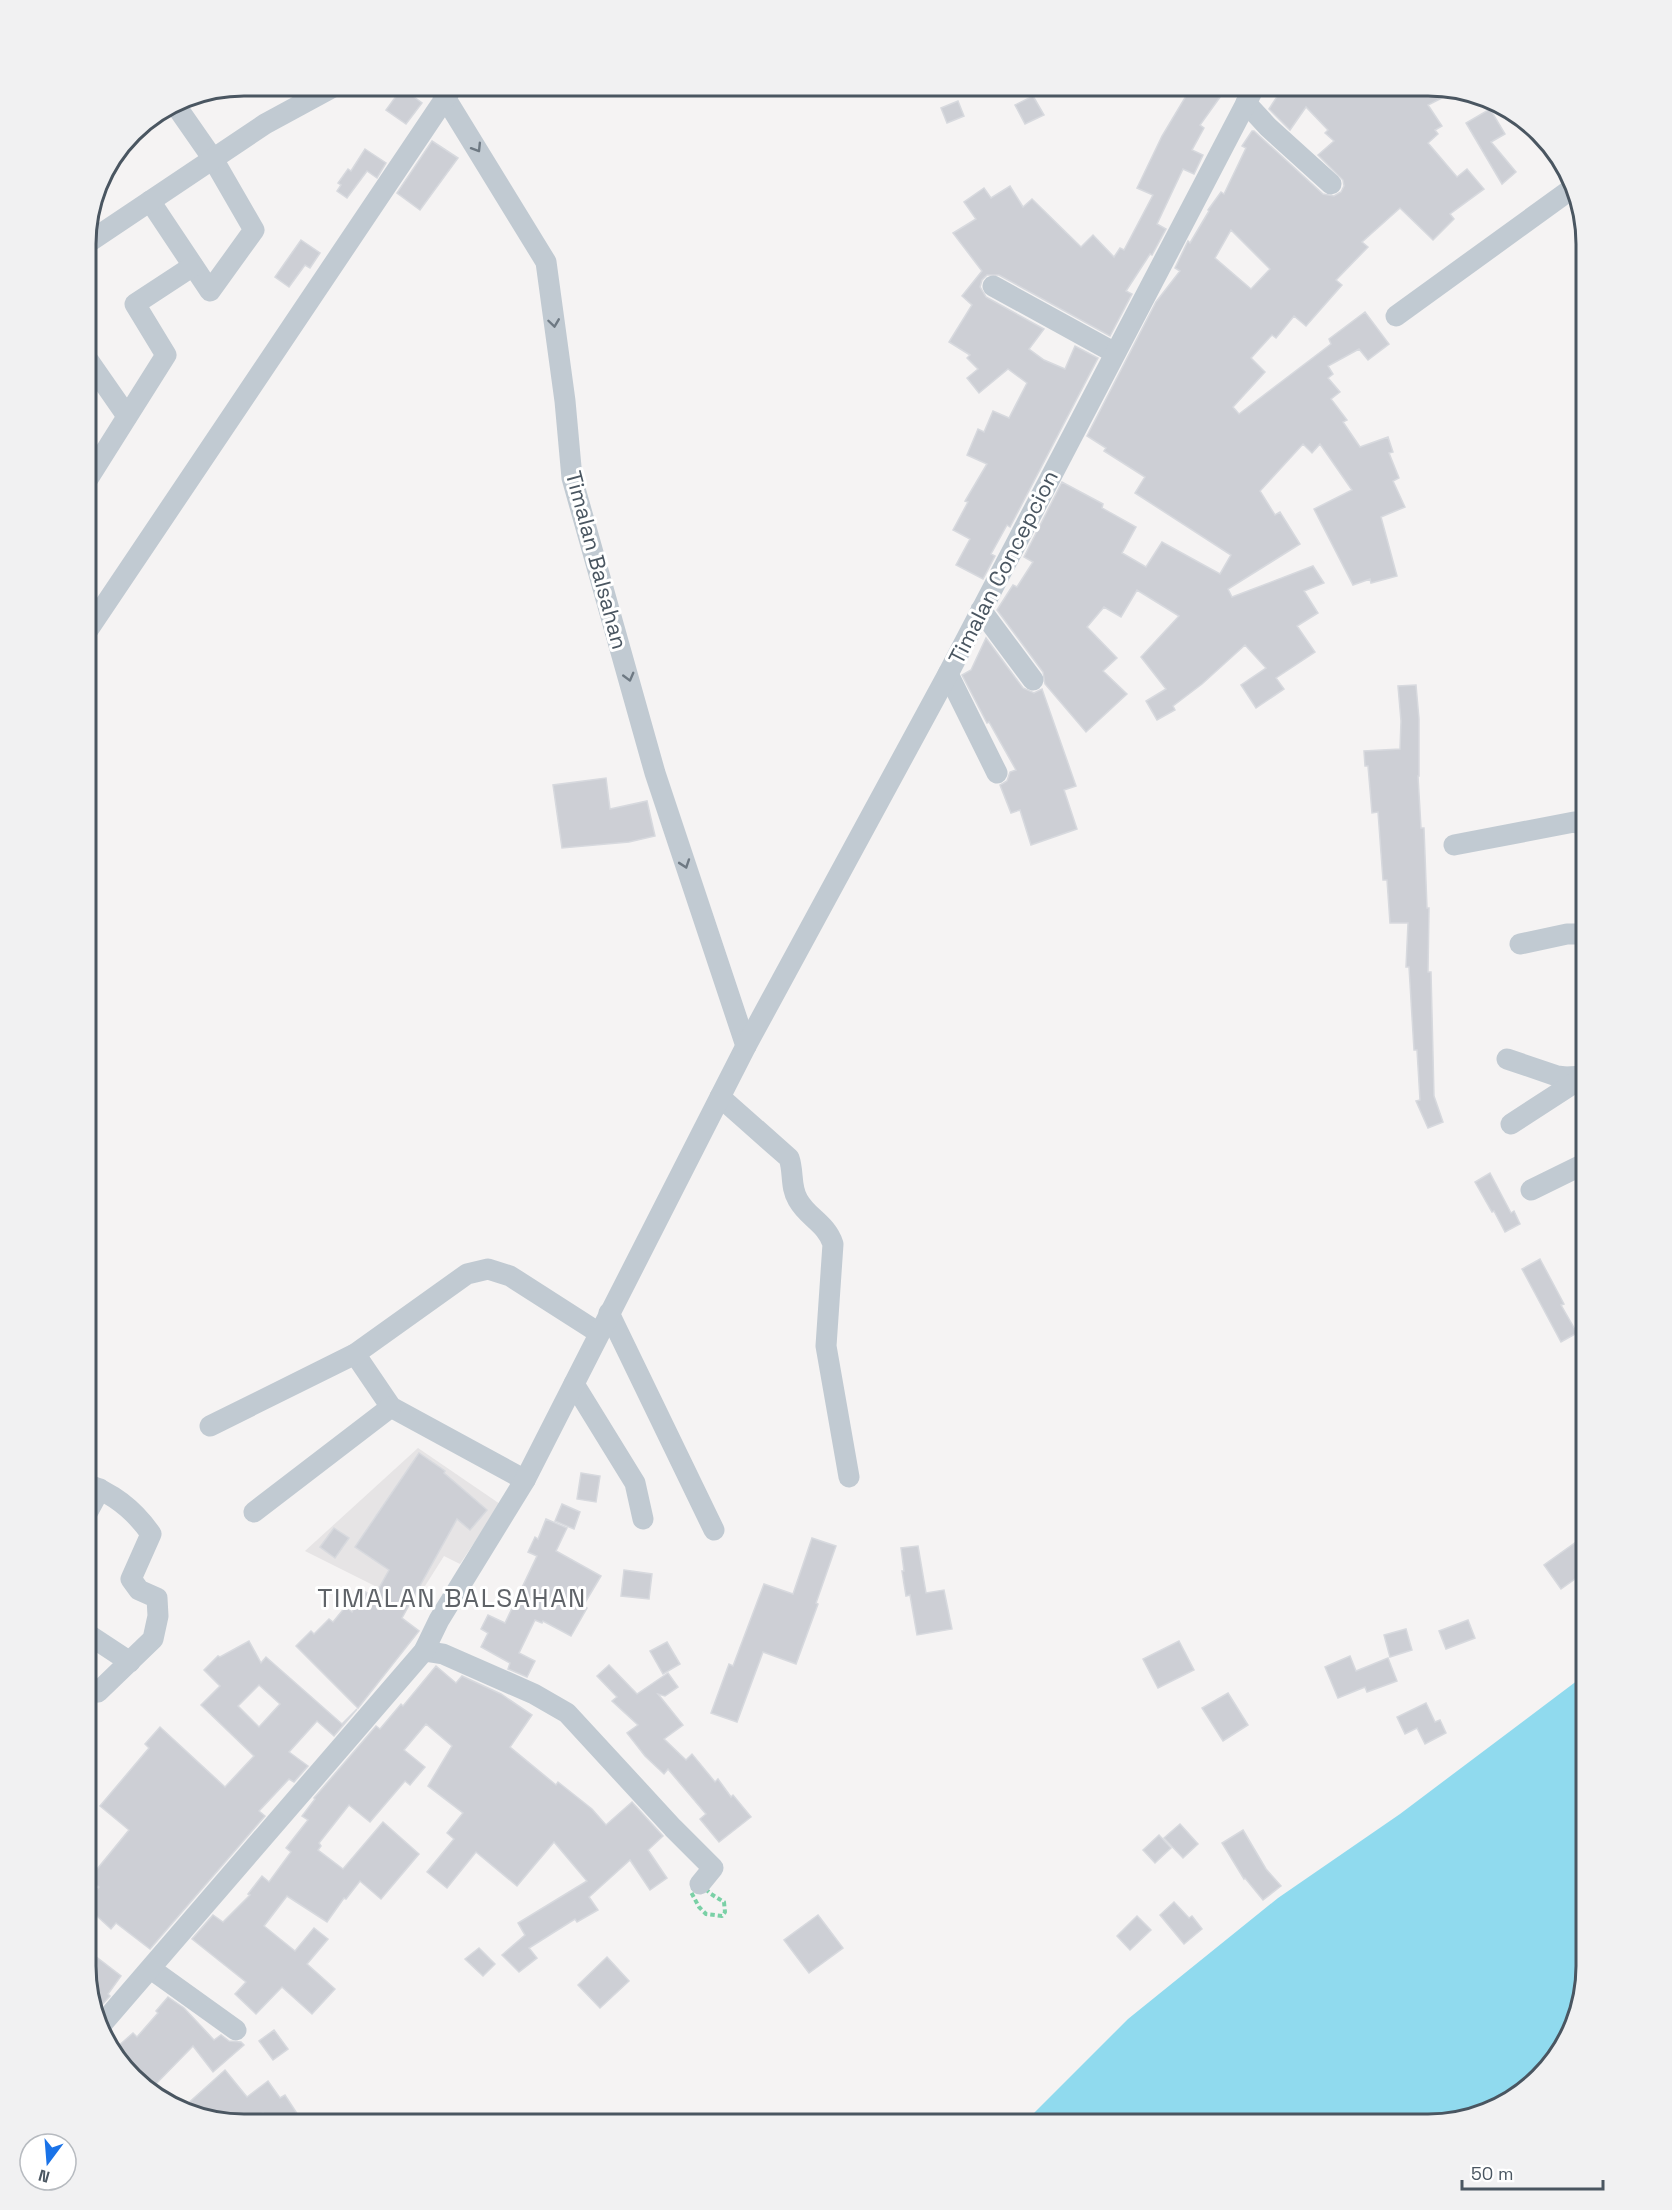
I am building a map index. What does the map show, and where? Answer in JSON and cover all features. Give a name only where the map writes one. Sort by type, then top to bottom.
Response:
[{"type":"street","points":[[96,237],[265,124],[316,96]]},
{"type":"street","points":[[96,618],[442,96]]},
{"type":"street","name":"Timalan Balsahan","points":[[449,96],[546,262],[572,478],[655,773],[746,1047]]},
{"type":"street","name":"Timalan Concepcion","points":[[106,2019],[424,1651],[440,1620],[525,1480],[746,1047],[948,674],[1249,96]]},
{"type":"street","points":[[1251,96],[1268,127],[1331,184]]},
{"type":"street","points":[[150,201],[210,291],[254,230],[213,159],[179,111]]},
{"type":"street","points":[[1396,316],[1567,192]]},
{"type":"street","points":[[96,464],[166,355],[135,304],[193,266]]},
{"type":"street","points":[[993,286],[1115,353]]},
{"type":"street","points":[[96,371],[127,416]]},
{"type":"street","points":[[981,610],[1033,680]]},
{"type":"street","points":[[948,674],[997,773]]},
{"type":"street","points":[[1454,845],[1576,823]]},
{"type":"street","points":[[1520,944],[1576,934]]},
{"type":"street","points":[[1507,1059],[1557,1076],[1576,1076]]},
{"type":"street","points":[[1511,1124],[1576,1082]]},
{"type":"street","points":[[720,1097],[789,1158],[793,1187],[798,1201],[829,1232],[833,1245],[826,1346],[849,1477]]},
{"type":"street","points":[[1531,1190],[1576,1168]]},
{"type":"street","points":[[210,1426],[355,1354],[466,1274],[488,1269],[510,1276],[599,1333]]},
{"type":"street","points":[[609,1313],[714,1530]]},
{"type":"street","points":[[355,1354],[391,1407],[525,1480]]},
{"type":"street","points":[[574,1384],[635,1483],[643,1519]]},
{"type":"street","points":[[254,1512],[391,1407]]},
{"type":"street","points":[[96,1489],[138,1516],[151,1534],[131,1579],[139,1590],[157,1598],[158,1616],[153,1639],[96,1692]]},
{"type":"street","points":[[96,1640],[130,1662]]},
{"type":"street","points":[[424,1651],[443,1654],[534,1694],[567,1713],[713,1868],[700,1884]]},
{"type":"street","points":[[151,1969],[236,2030]]},
{"type":"shaded area","points":[[418,1448],[500,1504],[460,1564],[444,1556],[413,1605],[305,1551]]},
{"type":"water","points":[[1576,1682],[1575,1985],[1565,2023],[1556,2040],[1539,2064],[1526,2077],[1493,2099],[1447,2113],[1033,2114],[1128,2019],[1278,1898],[1400,1814]]},
{"type":"building","points":[[396,96],[413,96],[422,103],[406,124],[386,110]]},
{"type":"building","points":[[1033,96],[1044,115],[1025,124],[1015,105]]},
{"type":"building","points":[[1186,96],[1221,96],[1200,125],[1204,128],[1192,150],[1203,155],[1194,174],[1183,169],[1157,224],[1166,229],[1152,255],[1150,254],[1126,291],[1132,294],[1110,336],[999,275],[987,275],[982,280],[980,287],[986,297],[1044,329],[1029,349],[1044,360],[1065,369],[1075,346],[1098,358],[1010,527],[1007,525],[991,554],[995,556],[983,579],[956,565],[970,539],[953,530],[968,502],[965,501],[987,464],[967,455],[978,429],[984,432],[993,411],[1009,418],[1027,383],[1008,369],[979,393],[967,378],[978,369],[967,358],[970,355],[949,342],[972,305],[962,296],[982,271],[953,233],[976,219],[964,202],[984,188],[991,198],[1010,186],[1023,207],[1032,199],[1081,247],[1093,235],[1114,257],[1120,248],[1124,250],[1153,195],[1137,188],[1162,136]]},
{"type":"building","points":[[1277,96],[1444,97],[1428,105],[1442,126],[1435,130],[1438,134],[1428,143],[1457,177],[1467,169],[1484,189],[1450,214],[1454,219],[1433,240],[1400,208],[1362,242],[1368,247],[1336,280],[1342,285],[1306,326],[1294,316],[1276,338],[1272,335],[1251,358],[1265,372],[1233,407],[1239,414],[1331,344],[1329,339],[1365,312],[1389,344],[1368,360],[1359,349],[1328,366],[1333,374],[1328,378],[1340,392],[1331,399],[1347,420],[1343,422],[1360,447],[1388,437],[1393,452],[1389,453],[1399,478],[1393,481],[1405,507],[1381,517],[1397,576],[1371,583],[1370,579],[1353,585],[1314,509],[1352,490],[1320,444],[1312,453],[1303,444],[1260,491],[1275,515],[1280,512],[1300,544],[1228,589],[1232,597],[1313,566],[1324,583],[1304,591],[1318,613],[1297,626],[1315,652],[1276,678],[1284,689],[1256,708],[1241,685],[1266,668],[1245,645],[1202,684],[1173,706],[1175,710],[1157,720],[1146,701],[1166,689],[1141,657],[1179,616],[1137,590],[1121,617],[1104,607],[1087,627],[1117,658],[1103,671],[1127,694],[1086,732],[1045,684],[1043,672],[997,610],[1013,585],[1017,587],[1033,562],[1024,557],[1062,482],[1103,504],[1102,508],[1136,527],[1122,553],[1146,567],[1162,542],[1220,574],[1231,555],[1135,493],[1145,477],[1104,451],[1106,448],[1087,436],[1156,302],[1180,271],[1175,268],[1188,241],[1190,243],[1221,192],[1224,194],[1246,148],[1242,146],[1252,131],[1323,194],[1334,196],[1341,192],[1344,186],[1343,180],[1318,155],[1334,141],[1325,133],[1328,130],[1306,107],[1290,130],[1269,109]],"holes":[[[1231,230],[1270,269],[1251,289],[1215,258]]]},
{"type":"building","points":[[958,101],[964,116],[947,123],[941,108]]},
{"type":"building","points":[[1489,109],[1505,134],[1491,142],[1516,172],[1502,184],[1466,123]]},
{"type":"building","points":[[432,141],[458,158],[420,210],[397,193]]},
{"type":"building","points":[[365,149],[386,163],[377,178],[367,171],[347,198],[337,191],[341,185],[338,183],[348,169],[351,171]]},
{"type":"building","points":[[301,240],[320,253],[310,268],[305,265],[289,287],[275,277]]},
{"type":"building","points":[[986,638],[1023,688],[1034,693],[1042,689],[1076,786],[1064,790],[1077,829],[1031,845],[1020,810],[1011,813],[1000,785],[1007,781],[1010,772],[1016,770],[989,722],[987,723],[962,675],[971,670]]},
{"type":"building","points":[[1416,685],[1419,719],[1418,776],[1421,828],[1424,828],[1427,908],[1429,908],[1428,972],[1431,972],[1434,1096],[1443,1122],[1428,1128],[1416,1101],[1420,1100],[1417,1050],[1414,1050],[1409,967],[1406,967],[1408,923],[1390,923],[1387,880],[1383,880],[1378,812],[1372,813],[1368,766],[1365,766],[1364,751],[1400,749],[1401,721],[1398,686]]},
{"type":"building","points":[[606,778],[610,809],[647,801],[655,836],[629,842],[562,848],[553,785]]},
{"type":"building","points":[[1490,1173],[1511,1213],[1514,1211],[1520,1224],[1505,1232],[1475,1182]]},
{"type":"building","points":[[1540,1259],[1564,1304],[1561,1305],[1576,1334],[1561,1342],[1522,1269]]},
{"type":"building","points":[[419,1453],[445,1471],[444,1473],[487,1510],[470,1530],[457,1519],[402,1618],[419,1631],[358,1708],[296,1646],[311,1631],[314,1634],[329,1619],[333,1622],[346,1606],[352,1612],[364,1591],[374,1597],[389,1570],[355,1547]]},
{"type":"building","points":[[581,1473],[600,1476],[596,1502],[577,1499]]},
{"type":"building","points":[[562,1504],[580,1512],[574,1529],[555,1521]]},
{"type":"building","points":[[546,1519],[567,1528],[556,1551],[601,1576],[583,1606],[587,1608],[571,1636],[543,1621],[542,1623],[535,1620],[519,1653],[535,1661],[527,1677],[508,1669],[510,1663],[481,1647],[488,1633],[481,1629],[488,1615],[505,1623],[537,1556],[528,1552],[535,1537],[538,1539]]},
{"type":"building","points":[[334,1528],[349,1538],[335,1558],[320,1547]]},
{"type":"building","points":[[812,1538],[836,1546],[796,1664],[763,1652],[737,1722],[711,1713],[729,1664],[733,1666],[764,1584],[793,1594]]},
{"type":"building","points":[[1576,1542],[1576,1578],[1561,1589],[1544,1565]]},
{"type":"building","points":[[918,1546],[926,1593],[944,1590],[952,1629],[917,1635],[910,1595],[906,1596],[901,1548]]},
{"type":"building","points":[[624,1570],[652,1574],[649,1599],[621,1596]]},
{"type":"building","points":[[1468,1620],[1475,1638],[1446,1649],[1439,1631]]},
{"type":"building","points":[[1406,1629],[1412,1650],[1390,1657],[1384,1635]]},
{"type":"building","points":[[249,1641],[261,1663],[266,1657],[342,1724],[357,1709],[334,1736],[317,1721],[289,1752],[308,1766],[294,1782],[289,1779],[259,1811],[265,1816],[150,1949],[116,1923],[111,1929],[96,1915],[96,1890],[99,1887],[96,1885],[96,1870],[129,1830],[100,1806],[149,1748],[145,1744],[160,1727],[225,1787],[254,1756],[201,1705],[220,1686],[204,1670],[218,1656]],"holes":[[[259,1685],[280,1704],[259,1727],[238,1706]]]},
{"type":"building","points":[[1179,1641],[1194,1670],[1158,1688],[1143,1659]]},
{"type":"building","points":[[667,1642],[680,1664],[663,1674],[650,1651]]},
{"type":"building","points":[[1350,1656],[1356,1671],[1388,1658],[1397,1681],[1367,1692],[1365,1687],[1338,1698],[1325,1667]]},
{"type":"building","points":[[609,1665],[637,1694],[668,1673],[678,1687],[665,1696],[658,1694],[683,1725],[664,1739],[686,1760],[692,1754],[715,1782],[718,1779],[731,1797],[733,1795],[751,1817],[719,1842],[700,1819],[706,1814],[668,1769],[664,1774],[645,1756],[627,1733],[638,1725],[612,1701],[617,1697],[597,1676]]},
{"type":"building","points":[[436,1666],[456,1683],[462,1676],[501,1694],[532,1715],[510,1747],[556,1785],[558,1782],[592,1809],[606,1825],[632,1802],[663,1836],[648,1850],[667,1878],[650,1890],[630,1860],[589,1897],[598,1910],[577,1922],[575,1919],[529,1948],[537,1958],[519,1972],[502,1955],[525,1935],[518,1923],[587,1881],[554,1842],[517,1886],[476,1852],[447,1888],[427,1872],[454,1839],[447,1833],[463,1813],[428,1786],[452,1746],[426,1724],[404,1750],[425,1767],[410,1785],[405,1781],[370,1822],[349,1805],[319,1843],[321,1846],[318,1850],[343,1869],[383,1822],[419,1854],[381,1899],[360,1881],[346,1899],[344,1898],[327,1922],[287,1896],[264,1926],[295,1951],[314,1928],[328,1939],[307,1964],[335,1989],[312,2014],[282,1987],[256,2014],[235,1994],[246,1982],[192,1939],[213,1915],[223,1922],[250,1895],[248,1894],[262,1876],[269,1882],[291,1852],[286,1848],[308,1820],[302,1816],[314,1798],[376,1726],[380,1729],[401,1704],[403,1706]]},
{"type":"building","points":[[1228,1693],[1248,1725],[1223,1741],[1202,1708]]},
{"type":"building","points":[[1426,1703],[1435,1722],[1440,1720],[1446,1733],[1425,1744],[1417,1728],[1405,1734],[1397,1717]]},
{"type":"building","points":[[1180,1824],[1198,1844],[1183,1858],[1164,1838]]},
{"type":"building","points":[[1243,1830],[1266,1869],[1281,1886],[1263,1900],[1244,1879],[1222,1843]]},
{"type":"building","points":[[1159,1835],[1171,1848],[1155,1863],[1143,1850]]},
{"type":"building","points":[[1174,1902],[1189,1918],[1192,1916],[1202,1929],[1184,1944],[1160,1915]]},
{"type":"building","points":[[818,1915],[843,1948],[809,1973],[784,1940]]},
{"type":"building","points":[[1137,1916],[1151,1930],[1130,1950],[1117,1936]]},
{"type":"building","points":[[479,1948],[495,1964],[483,1976],[465,1959]]},
{"type":"building","points":[[96,1957],[121,1976],[108,1994],[110,1996],[102,2005],[97,1985]]},
{"type":"building","points":[[607,1957],[629,1981],[600,2008],[578,1985]]},
{"type":"building","points":[[168,1997],[184,2008],[214,2040],[221,2035],[229,2041],[241,2042],[244,2045],[213,2072],[193,2046],[156,2084],[133,2064],[119,2045],[133,2033],[137,2037],[158,2013],[156,2011]]},
{"type":"building","points":[[274,2030],[288,2049],[273,2060],[259,2041]]},
{"type":"building","points":[[225,2070],[247,2097],[268,2081],[280,2098],[285,2095],[297,2114],[225,2113],[188,2103]]},
{"type":"district","name":"TIMALAN BALSAHAN","points":[[452,1598]]}]
